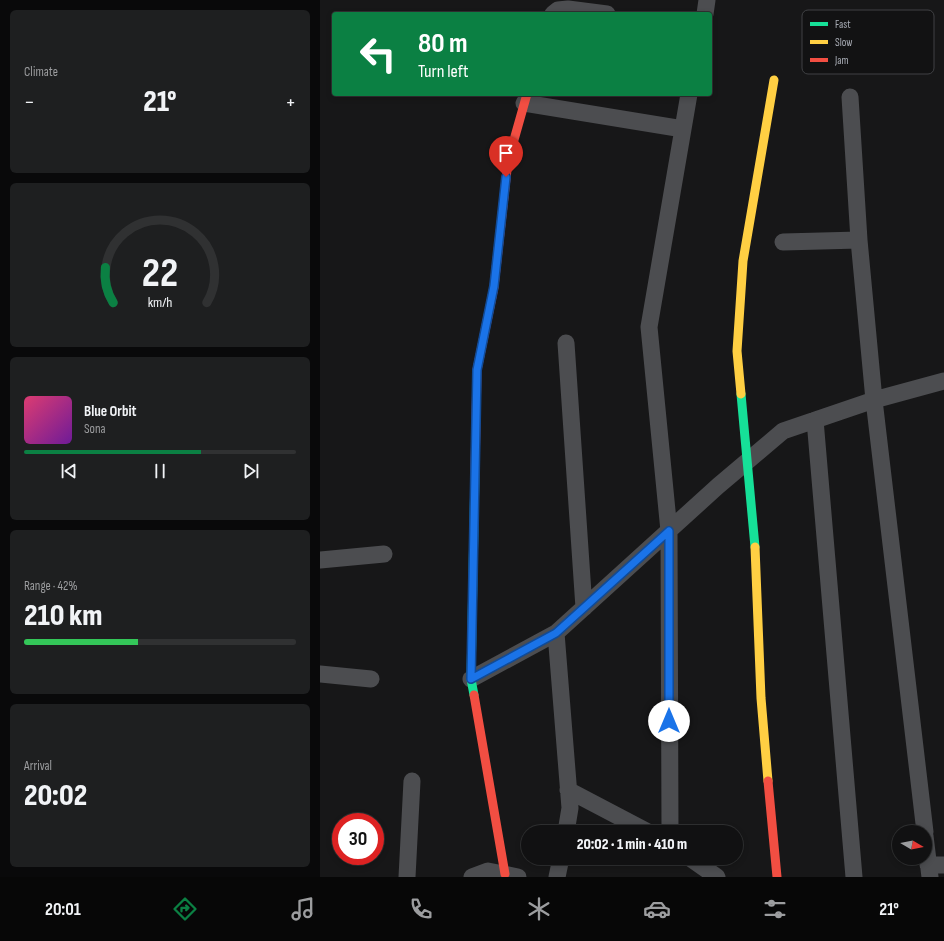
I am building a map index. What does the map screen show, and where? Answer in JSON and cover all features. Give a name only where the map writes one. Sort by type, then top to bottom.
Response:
[{"type":"street","points":[[704,12],[707,0]]},
{"type":"street","points":[[556,12],[558,10],[568,9],[591,12]]},
{"type":"street","points":[[774,80],[743,261],[737,351],[755,536],[761,698],[777,877]]},
{"type":"street","points":[[670,825],[669,531],[649,327],[689,96]]},
{"type":"street","points":[[850,97],[859,240],[874,400],[924,825]]},
{"type":"street","points":[[472,877],[488,871],[512,876],[471,679],[477,370],[494,286],[508,161],[525,99],[683,129]]},
{"type":"street","points":[[783,242],[859,240]]},
{"type":"street","points":[[566,343],[584,608]]},
{"type":"street","points":[[471,679],[556,633],[783,431],[874,400],[944,381]]},
{"type":"street","points":[[815,420],[854,877]]},
{"type":"street","points":[[320,560],[384,554]]},
{"type":"street","points":[[556,633],[570,808],[567,825]]},
{"type":"street","points":[[320,674],[371,679]]},
{"type":"street","points":[[407,877],[412,781]]},
{"type":"street","points":[[568,790],[635,825]]},
{"type":"street","points":[[557,877],[560,865]]},
{"type":"street","points":[[700,865],[717,877]]},
{"type":"traffic: fast","points":[[741,394],[755,547]]},
{"type":"traffic: fast","points":[[474,695],[471,679],[475,472]]},
{"type":"traffic: slow","points":[[741,394],[737,351],[743,261],[774,80]]},
{"type":"traffic: slow","points":[[755,547],[761,698],[768,781]]},
{"type":"traffic: jam","points":[[475,472],[477,370],[494,287],[508,161],[526,96]]},
{"type":"traffic: jam","points":[[474,695],[505,874]]},
{"type":"traffic: jam","points":[[768,781],[777,877]]},
{"type":"route","points":[[506,177],[494,286],[477,370],[471,679],[556,633],[669,531],[669,721]]}]
